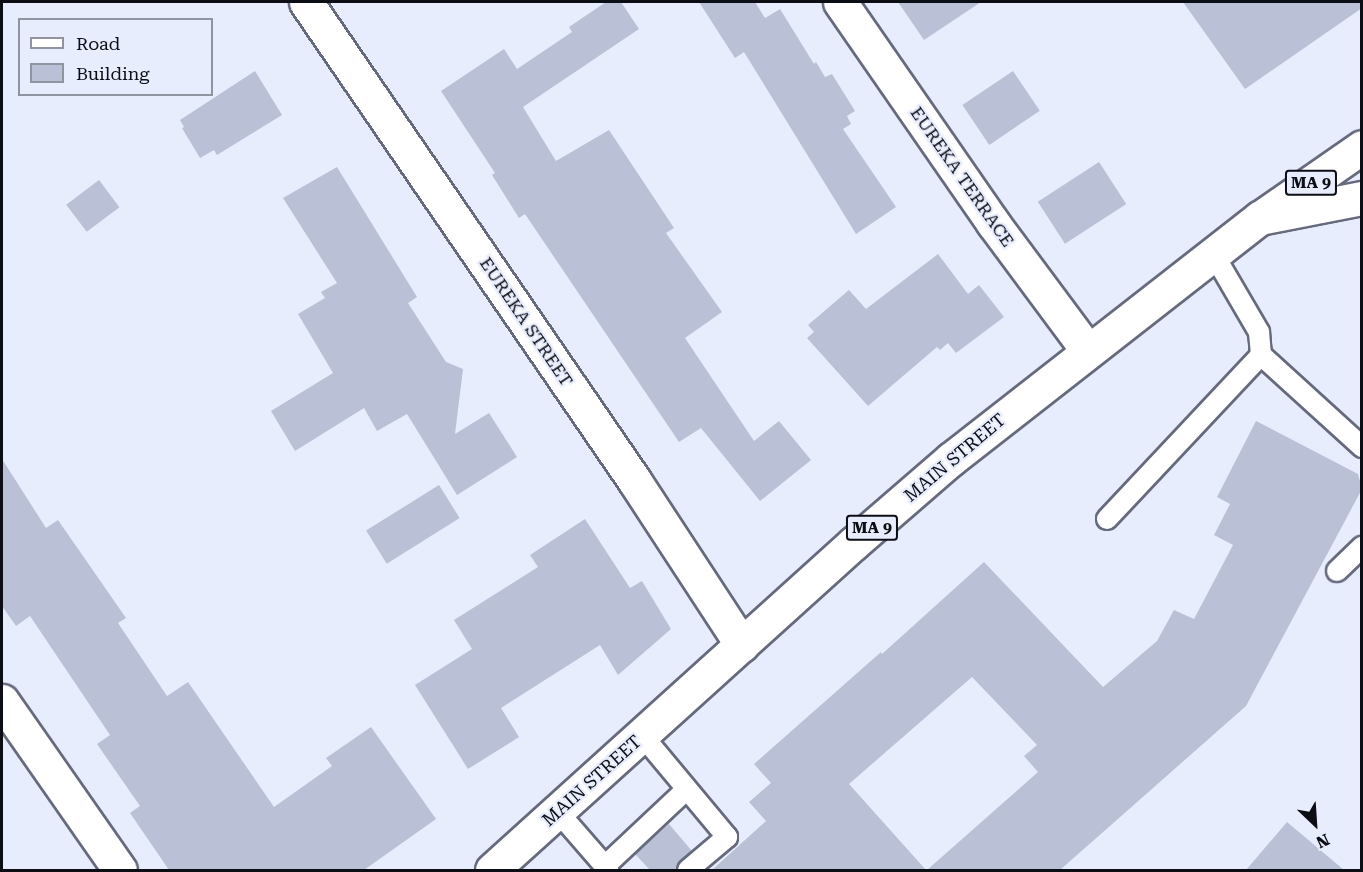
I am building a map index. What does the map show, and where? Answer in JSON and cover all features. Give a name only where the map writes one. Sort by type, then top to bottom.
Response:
[{"type":"main road","name":"EUREKA STREET","points":[[306,2],[634,480],[742,645]]},
{"type":"main road","name":"EUREKA TERRACE","points":[[840,2],[993,223],[1088,351]]},
{"type":"main road","name":"MAIN STREET","points":[[501,867],[642,735],[951,459],[1260,218],[1362,147]]},
{"type":"main road","points":[[1260,218],[1362,198]]},
{"type":"main road","points":[[2,701],[120,870]]},
{"type":"lane","points":[[1214,255],[1259,332],[1261,356],[1362,447]]},
{"type":"lane","points":[[1107,519],[1261,356]]},
{"type":"lane","points":[[1337,571],[1362,546]]},
{"type":"lane","points":[[642,735],[727,837],[688,870]]},
{"type":"lane","points":[[558,812],[607,868],[687,789]]},
{"type":"building","points":[[606,2],[621,2],[639,29],[523,107],[556,161],[609,130],[674,228],[666,233],[722,312],[685,338],[754,441],[779,421],[811,460],[760,501],[701,428],[679,442],[525,214],[519,218],[492,175],[495,173],[441,91],[504,49],[517,69],[572,32],[569,27]]},
{"type":"building","points":[[699,2],[755,2],[765,18],[780,9],[814,64],[816,62],[825,77],[832,74],[855,111],[847,116],[851,124],[843,129],[896,207],[856,234],[744,52],[735,58]]},
{"type":"building","points":[[898,2],[981,2],[924,40]]},
{"type":"building","points":[[1183,2],[1362,2],[1362,8],[1245,89]]},
{"type":"building","points":[[255,71],[282,115],[217,155],[214,150],[200,158],[182,128],[184,127],[180,120]]},
{"type":"building","points":[[1013,71],[1040,111],[989,145],[962,105]]},
{"type":"building","points":[[1099,162],[1126,204],[1065,244],[1038,202]]},
{"type":"building","points":[[337,167],[417,297],[408,303],[446,362],[463,369],[455,434],[489,413],[517,457],[457,495],[407,414],[377,431],[364,408],[295,451],[271,411],[333,373],[298,314],[325,298],[321,292],[337,283],[283,198]]},
{"type":"building","points":[[99,180],[119,207],[87,232],[66,205]]},
{"type":"building","points":[[938,254],[968,294],[979,285],[1004,317],[956,353],[948,343],[940,350],[937,347],[868,406],[807,338],[814,332],[808,325],[849,290],[866,309]]},
{"type":"building","points":[[1256,421],[1358,474],[1362,489],[1246,706],[1060,870],[927,870],[1038,772],[1024,756],[1037,745],[972,677],[849,784],[926,870],[712,870],[766,821],[749,802],[771,783],[754,764],[881,652],[882,654],[984,562],[1103,687],[1157,641],[1174,610],[1194,619],[1233,545],[1214,535],[1230,504],[1217,497]]},
{"type":"building","points":[[2,459],[46,528],[58,520],[126,618],[118,623],[167,696],[188,682],[274,807],[332,766],[326,758],[371,727],[436,819],[364,870],[169,870],[130,813],[140,806],[97,744],[110,735],[30,616],[16,626],[2,606]]},
{"type":"building","points":[[439,485],[460,518],[387,564],[366,531]]},
{"type":"building","points":[[585,519],[630,588],[642,581],[671,629],[618,675],[600,645],[501,708],[519,737],[468,769],[415,685],[472,649],[454,620],[538,567],[530,555]]},
{"type":"building","points":[[1287,822],[1344,870],[1246,870]]},
{"type":"building","points":[[669,824],[692,851],[680,861],[676,870],[650,870],[635,854]]}]
